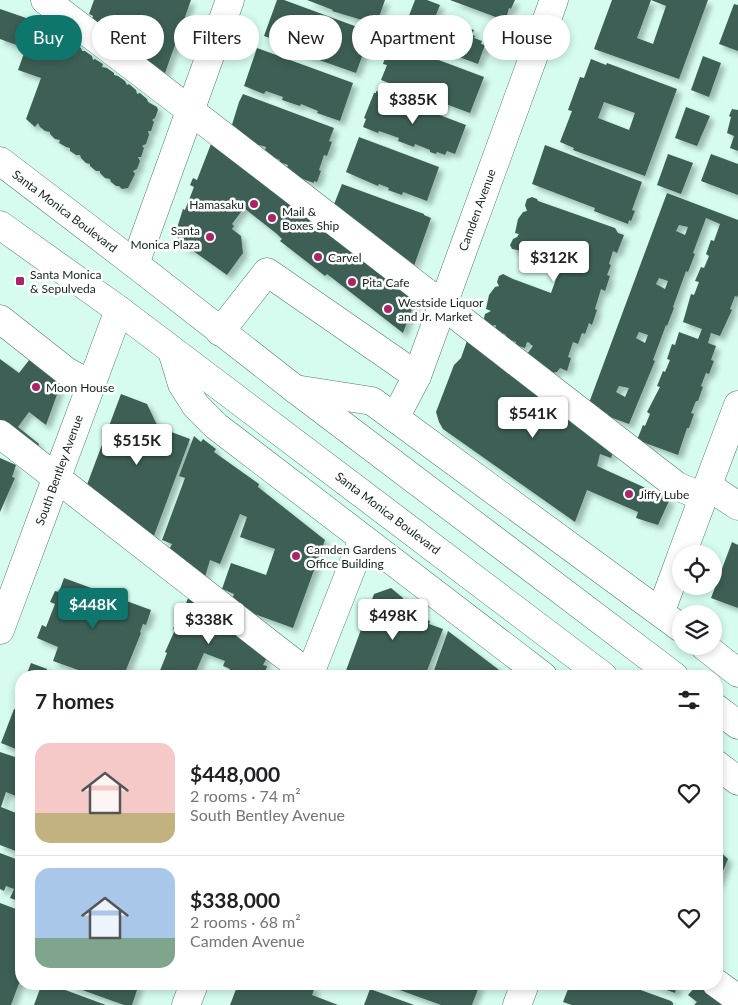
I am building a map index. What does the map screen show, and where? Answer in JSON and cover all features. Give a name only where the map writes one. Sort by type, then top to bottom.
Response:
[{"type":"street","points":[[45,0],[190,109],[442,306],[677,486],[705,492],[738,506]]},
{"type":"street","points":[[135,264],[230,0]]},
{"type":"street","name":"Camden Avenue","points":[[395,418],[417,376],[554,0]]},
{"type":"street","name":"Santa Monica Boulevard","points":[[0,161],[135,264],[220,332],[666,670]]},
{"type":"street","name":"Santa Monica Boulevard","points":[[0,225],[119,310],[595,670]]},
{"type":"street","points":[[220,332],[268,272],[417,376]]},
{"type":"street","name":"South Bentley Avenue","points":[[0,630],[119,310]]},
{"type":"street","points":[[0,319],[66,371],[91,385]]},
{"type":"street","points":[[172,350],[182,384],[196,406],[209,420],[535,670]]},
{"type":"street","name":"Santa Monica Boulevard","points":[[295,389],[372,401],[671,620]]},
{"type":"street","points":[[686,545],[738,405]]},
{"type":"street","points":[[0,434],[302,670]]},
{"type":"street","points":[[312,670],[363,539]]},
{"type":"street","points":[[671,620],[675,595]]},
{"type":"street","points":[[715,655],[738,673]]},
{"type":"street","points":[[723,713],[738,725]]},
{"type":"street","points":[[723,988],[738,999]]},
{"type":"street","points":[[186,1005],[192,990]]},
{"type":"street","points":[[517,1005],[523,990]]},
{"type":"building","points":[[94,0],[191,0],[186,15],[174,15],[174,48],[165,73],[162,74],[147,60],[164,60],[164,15],[89,14]]},
{"type":"building","points":[[277,0],[284,0],[325,15],[272,15]]},
{"type":"building","points":[[307,0],[385,0],[380,15],[352,15],[352,17]]},
{"type":"building","points":[[415,0],[427,0],[440,5],[436,15],[409,15]]},
{"type":"building","points":[[450,0],[515,0],[511,9],[509,8],[507,15],[490,15]]},
{"type":"building","points":[[612,0],[651,0],[708,0],[679,79],[594,49]],"holes":[[[651,0],[666,6],[653,44],[637,38]]]},
{"type":"building","points":[[734,4],[738,5],[738,51],[719,44]]},
{"type":"building","points":[[0,9],[17,15],[15,15],[15,44],[0,39]]},
{"type":"building","points":[[342,21],[352,25],[352,60],[361,60],[356,73],[319,60],[342,60]]},
{"type":"building","points":[[269,22],[269,38],[264,36]]},
{"type":"building","points":[[473,35],[475,36],[474,38],[482,41],[481,44],[483,44],[478,64],[467,60],[473,60]]},
{"type":"building","points":[[259,49],[269,52],[269,60],[290,60],[353,83],[340,121],[317,113],[318,111],[301,104],[300,106],[282,100],[283,97],[266,91],[264,94],[244,86],[253,60],[259,60]]},
{"type":"building","points":[[82,51],[85,51],[92,56],[92,60],[97,60],[103,64],[102,67],[107,68],[114,75],[125,81],[127,85],[129,84],[136,90],[137,94],[140,93],[148,102],[157,107],[158,110],[155,118],[152,120],[154,122],[151,131],[148,131],[149,135],[146,144],[142,146],[144,148],[141,157],[138,157],[140,161],[137,169],[133,171],[135,174],[128,188],[122,189],[116,186],[110,179],[105,178],[100,171],[96,171],[90,164],[86,163],[80,155],[76,155],[70,151],[70,148],[59,143],[60,140],[55,139],[50,132],[45,131],[38,123],[35,127],[26,119],[41,78],[18,70],[22,60],[82,60]]},
{"type":"building","points":[[703,56],[721,63],[709,97],[691,90]]},
{"type":"building","points":[[591,59],[677,89],[645,176],[573,150],[574,148],[560,142],[572,111],[568,110],[580,77],[584,78]],"holes":[[[604,102],[635,113],[629,130],[598,118]]]},
{"type":"building","points":[[384,60],[439,60],[484,77],[470,113],[381,80],[387,65],[383,64]]},
{"type":"building","points":[[376,91],[466,125],[455,154],[447,151],[445,155],[437,152],[436,154],[415,144],[414,147],[398,141],[399,138],[363,127],[366,119],[364,118]]},
{"type":"building","points":[[243,94],[334,128],[329,141],[332,142],[327,156],[324,155],[317,182],[314,181],[314,183],[297,177],[286,170],[288,165],[264,153],[266,147],[259,145],[258,147],[231,128]]},
{"type":"building","points":[[686,107],[710,116],[697,146],[675,138]]},
{"type":"building","points":[[732,109],[738,110],[738,151],[730,148],[734,136],[727,133],[731,117],[729,116]]},
{"type":"building","points":[[359,137],[439,167],[427,201],[403,192],[402,195],[388,190],[389,188],[379,184],[378,186],[346,172]]},
{"type":"building","name":"Santa Monica Plaza","points":[[211,144],[415,301],[403,333],[327,274],[325,276],[280,241],[282,239],[277,234],[244,208],[232,224],[234,226],[232,229],[241,236],[243,253],[227,275],[189,248],[188,250],[183,246],[177,236],[177,228],[183,209],[185,210],[194,187],[190,185],[193,178],[197,180]]},
{"type":"building","points":[[545,145],[642,182],[632,210],[635,211],[631,221],[629,220],[628,224],[594,211],[595,208],[532,184]]},
{"type":"building","points":[[668,154],[693,163],[681,194],[657,185]]},
{"type":"building","points":[[711,154],[738,164],[738,195],[701,181]]},
{"type":"building","points":[[342,184],[431,218],[414,266],[333,207]]},
{"type":"building","points":[[667,193],[738,220],[738,295],[737,297],[735,296],[730,309],[732,310],[720,336],[711,333],[708,343],[716,346],[711,360],[714,361],[709,374],[706,373],[701,386],[703,387],[698,401],[696,401],[691,413],[694,414],[678,455],[637,440],[650,414],[647,412],[660,387],[657,386],[670,360],[667,359],[672,344],[675,345],[679,332],[698,339],[702,329],[683,322],[691,294],[694,295],[699,282],[695,281],[701,267],[704,268],[709,256],[706,254],[711,240],[714,241],[720,224],[706,218],[693,253],[695,254],[688,272],[686,271],[674,308],[653,360],[655,361],[629,424],[607,416],[608,414],[599,411],[600,408],[589,403]],"holes":[[[679,225],[688,227],[685,235],[676,231]],[[659,278],[668,281],[665,289],[656,284]],[[639,332],[648,335],[645,343],[636,338]],[[619,386],[629,388],[625,397],[616,392]]]},
{"type":"building","points":[[532,197],[538,201],[615,228],[618,233],[624,235],[617,253],[613,251],[607,275],[610,276],[605,291],[601,289],[592,325],[589,323],[585,334],[582,333],[578,344],[573,342],[568,357],[571,358],[567,371],[560,368],[557,372],[552,373],[527,354],[533,346],[530,343],[527,342],[525,348],[515,345],[516,342],[505,338],[506,335],[495,329],[496,325],[486,324],[484,318],[485,314],[491,311],[486,309],[489,295],[495,287],[499,286],[497,282],[499,276],[503,274],[551,293],[560,268],[523,251],[512,249],[510,245],[519,234],[515,233],[518,219],[523,212],[527,211],[525,205],[527,199]]},
{"type":"building","points":[[468,338],[613,452],[611,458],[600,454],[597,466],[670,499],[658,525],[636,518],[638,512],[587,490],[575,522],[443,429],[436,412],[454,365],[461,358]]},
{"type":"building","points":[[33,355],[63,378],[46,425],[29,412],[18,427],[39,444],[37,451],[0,424],[0,359],[19,373]]},
{"type":"building","points":[[121,394],[147,404],[158,427],[190,439],[152,541],[85,490]]},
{"type":"building","points":[[194,436],[201,442],[203,439],[216,449],[214,452],[259,484],[258,487],[325,540],[293,628],[230,605],[234,594],[222,589],[231,563],[266,575],[275,549],[240,537],[247,517],[240,514],[220,564],[210,560],[205,577],[164,546],[170,548],[172,544],[162,540],[185,478],[179,476]]},
{"type":"building","points":[[0,458],[16,465],[12,477],[15,478],[0,512]]},
{"type":"building","points":[[732,542],[738,545],[738,608],[711,598],[712,595],[722,595],[722,569]]},
{"type":"building","points":[[64,578],[151,610],[146,625],[143,624],[126,670],[78,670],[53,661],[58,647],[37,638],[42,625],[46,627],[55,604],[50,602],[55,591],[59,592]]},
{"type":"building","points":[[391,588],[403,598],[398,609],[430,621],[429,624],[443,629],[427,670],[346,670],[374,594]]},
{"type":"building","points":[[190,593],[222,619],[220,628],[248,637],[269,654],[263,665],[267,666],[266,670],[230,670],[223,666],[225,661],[204,653],[197,670],[160,670],[167,653],[165,652],[175,630],[173,629],[183,605],[185,606]]},
{"type":"building","points":[[448,631],[499,670],[434,670]]},
{"type":"building","points":[[31,663],[47,669],[47,670],[28,670]]},
{"type":"building","points":[[14,709],[15,709],[15,749],[1,743]]},
{"type":"building","points":[[0,752],[15,757],[15,796],[6,792],[1,807],[15,813],[15,851],[0,845]]},
{"type":"building","points":[[0,853],[15,859],[15,900],[10,898],[14,889],[6,886],[4,891],[0,889]]},
{"type":"building","points":[[723,854],[728,859],[723,871]]},
{"type":"building","points":[[0,903],[15,909],[15,990],[17,990],[11,1005],[0,1005]]},
{"type":"building","points":[[40,990],[65,990],[106,1005],[34,1005]]},
{"type":"building","points":[[82,990],[137,990],[132,1005],[124,1005]]},
{"type":"building","points":[[236,990],[314,990],[312,995],[338,1005],[230,1005]]},
{"type":"building","points":[[370,990],[373,990],[414,1005],[364,1005]]},
{"type":"building","points":[[400,990],[478,990],[472,1005],[441,1005]]},
{"type":"building","points":[[568,990],[641,990],[671,1001],[673,1005],[572,1005],[563,1002]]},
{"type":"building","points":[[693,990],[714,990],[733,1005],[694,1005],[697,1002],[688,995]]},
{"type":"place","name":"Hamasaku","points":[[254,204]]},
{"type":"place","name":"Mail & Boxes Ship","points":[[272,218]]},
{"type":"place","name":"Santa Monica Plaza","points":[[210,237]]},
{"type":"place","name":"Carvel","points":[[318,257]]},
{"type":"place","name":"Santa Monica & Sepulveda","points":[[20,281]]},
{"type":"place","name":"Pita Cafe","points":[[352,282]]},
{"type":"place","name":"Westside Liquor and Jr. Market","points":[[388,309]]},
{"type":"place","name":"Moon House","points":[[36,387]]},
{"type":"place","name":"Jiffy Lube","points":[[629,494]]},
{"type":"place","name":"Camden Gardens Office Building","points":[[296,556]]}]
